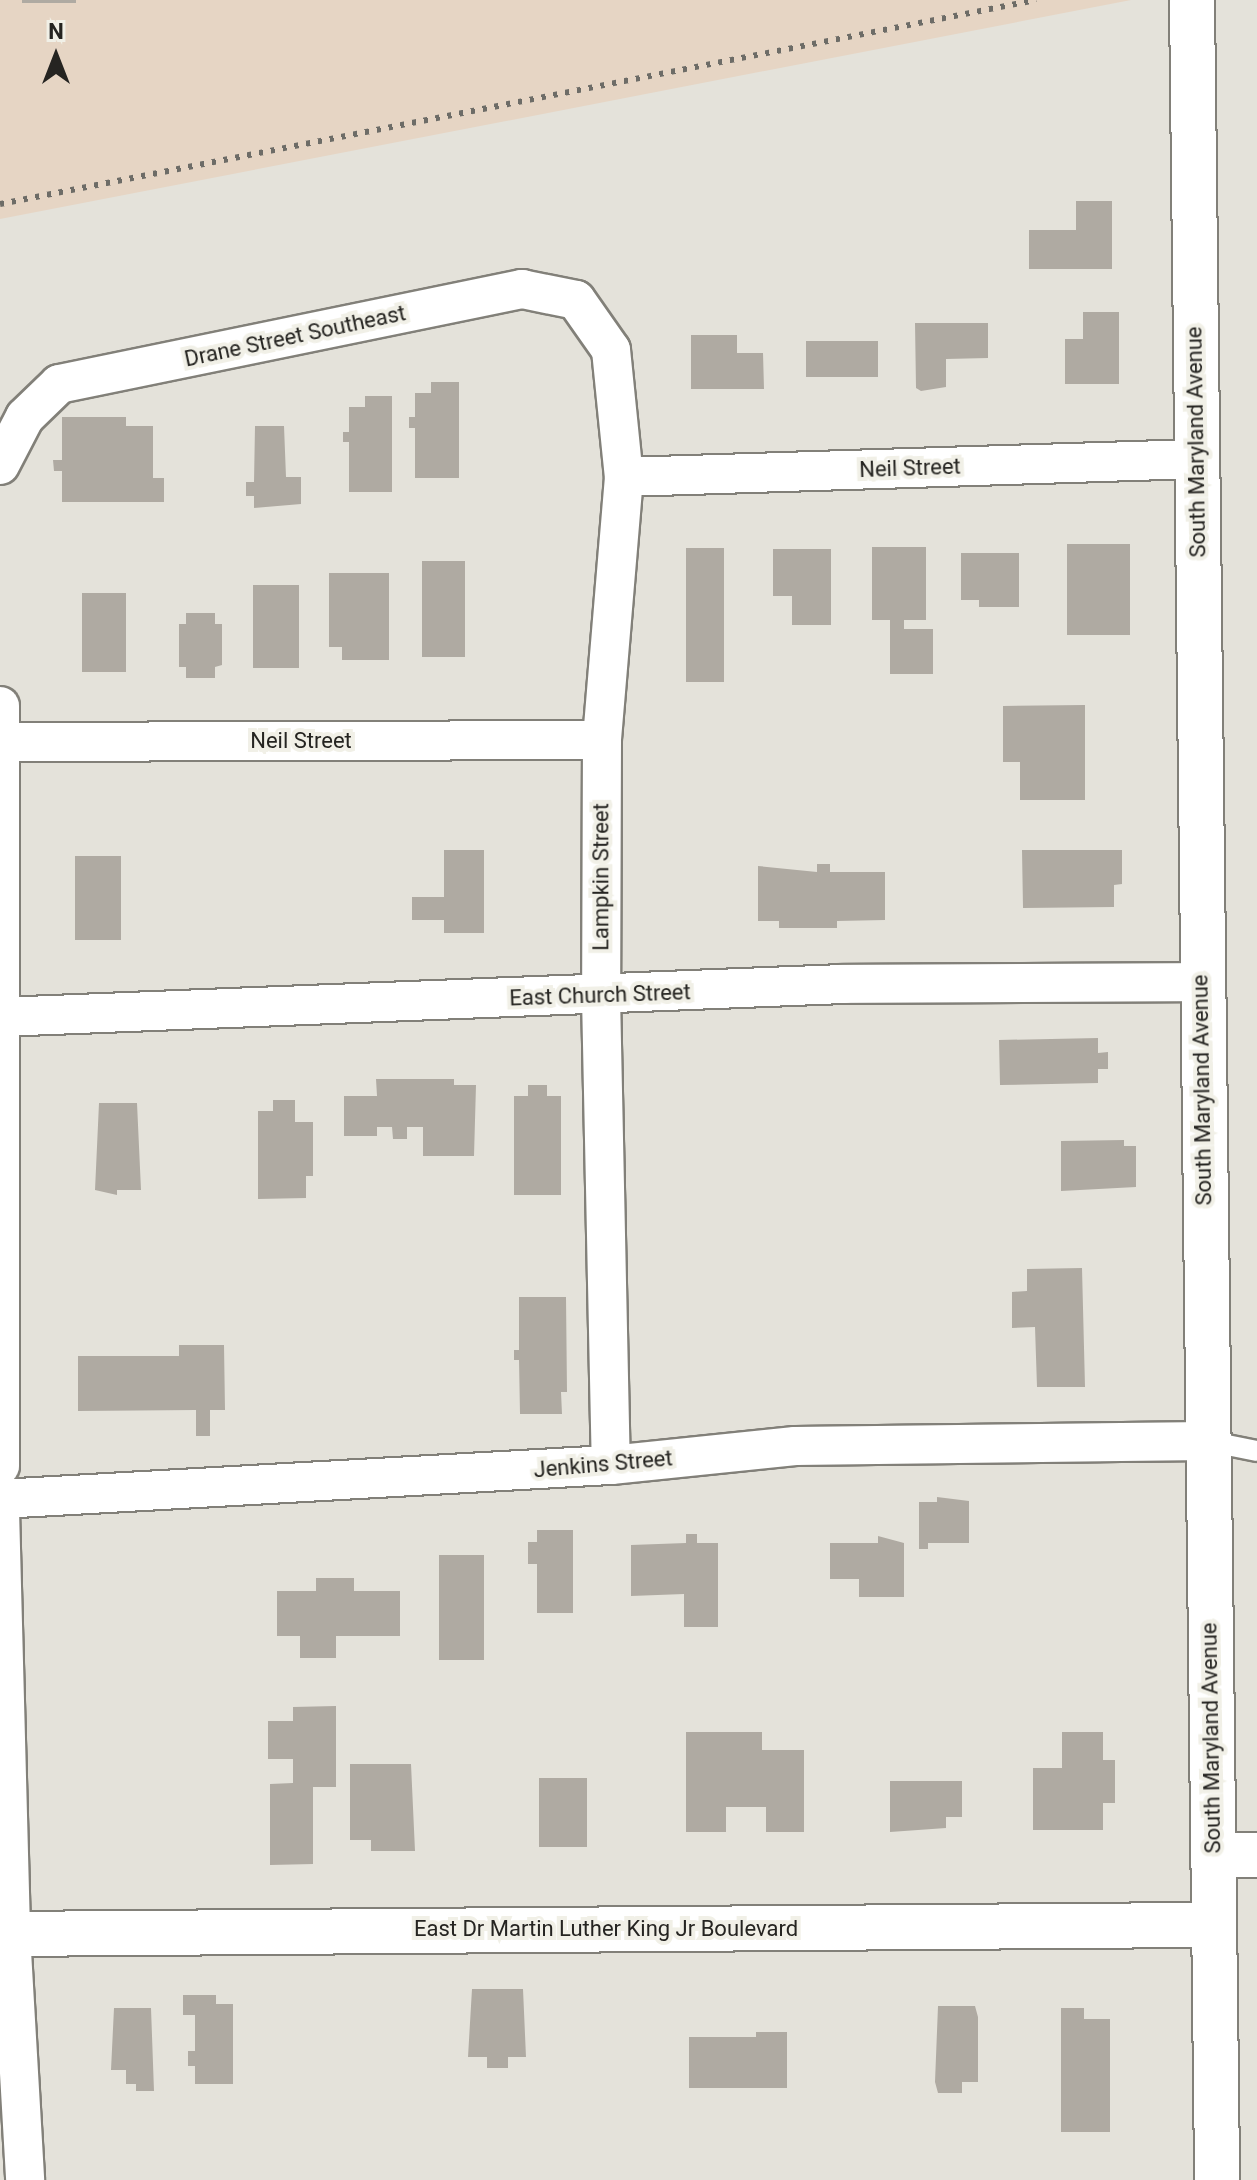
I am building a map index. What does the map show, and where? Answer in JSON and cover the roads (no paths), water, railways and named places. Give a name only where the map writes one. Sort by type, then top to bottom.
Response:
[{"type":"street","name":"South Maryland Avenue","points":[[1192,0],[1217,2180]]},
{"type":"street","name":"Drane Street Southeast","points":[[0,465],[25,417],[59,384],[522,289],[576,300]]},
{"type":"street","name":"Lampkin Street","points":[[576,300],[611,350],[624,477],[602,740],[601,996],[611,1465]]},
{"type":"street","name":"Neil Street","points":[[624,477],[1196,459]]},
{"type":"street","points":[[0,706],[0,1466]]},
{"type":"street","name":"Neil Street","points":[[0,742],[602,740]]},
{"type":"street","name":"East Church Street","points":[[2,1017],[601,996],[844,984],[1201,982]]},
{"type":"street","name":"Jenkins Street","points":[[0,1499],[611,1465],[795,1446],[1207,1441]]},
{"type":"street","points":[[0,1510],[5,1934],[25,2180]]},
{"type":"street","points":[[1213,1855],[1257,1855]]},
{"type":"street","name":"East Dr Martin Luther King Jr Boulevard","points":[[5,1934],[1213,1925]]},
{"type":"lane","points":[[1207,1441],[1257,1451]]},
{"type":"railway","points":[[0,204],[1036,0]]}]
